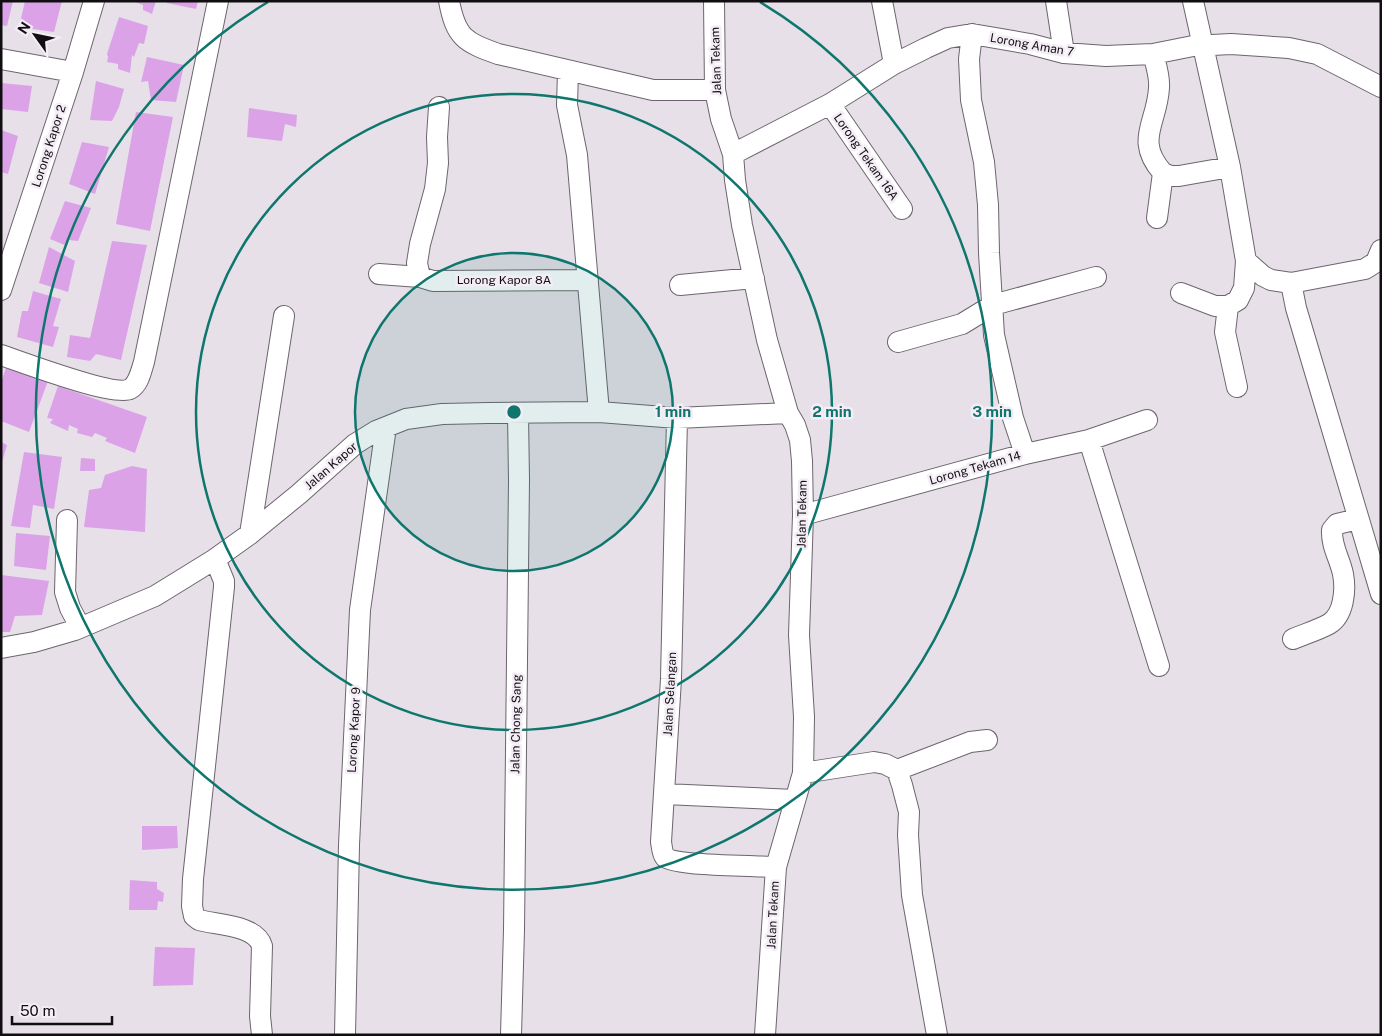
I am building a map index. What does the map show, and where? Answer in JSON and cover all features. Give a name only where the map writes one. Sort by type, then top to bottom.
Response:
[{"type":"street","name":"Lorong Kapor 2","points":[[1,290],[5,267],[73,72],[94,1]]},
{"type":"street","points":[[1,355],[103,388],[124,391],[134,385],[144,362],[218,1]]},
{"type":"street","points":[[449,1],[455,25],[468,42],[498,54],[653,90],[715,90]]},
{"type":"street","name":"Jalan Tekam","points":[[714,1],[715,90],[721,119],[733,154],[742,225],[767,340],[788,413],[795,425],[800,440],[803,515],[799,635],[804,717],[803,773],[776,867],[764,1035]]},
{"type":"street","points":[[882,1],[894,64]]},
{"type":"street","points":[[1056,1],[1064,53]]},
{"type":"street","points":[[1181,293],[1215,306],[1228,306],[1238,300],[1244,288],[1246,261],[1230,167],[1193,1]]},
{"type":"street","points":[[972,34],[968,59],[971,100],[984,162],[988,205],[994,335],[1013,418],[1025,454]]},
{"type":"street","name":"Lorong Aman 7","points":[[733,154],[830,104],[894,64],[948,38],[972,34],[1030,44],[1064,53],[1106,56],[1153,54],[1193,46],[1203,47],[1230,44],[1289,48],[1317,54],[1381,87]]},
{"type":"street","points":[[1153,54],[1159,78],[1159,89],[1151,122],[1149,147],[1154,163],[1163,173],[1171,176],[1230,167]]},
{"type":"street","points":[[1,59],[73,72]]},
{"type":"street","points":[[568,71],[567,105],[577,155],[599,412]]},
{"type":"street","name":"Lorong Tekam 16A","points":[[830,104],[902,209]]},
{"type":"street","points":[[420,277],[417,262],[435,188],[438,163],[439,107]]},
{"type":"street","points":[[1158,218],[1163,173]]},
{"type":"street","points":[[1246,261],[1263,276],[1271,280],[1291,283],[1366,269],[1376,262],[1381,250]]},
{"type":"street","name":"Lorong Kapor 8A","points":[[379,274],[420,277],[433,281],[588,280]]},
{"type":"street","points":[[898,342],[962,324],[993,305],[1096,277]]},
{"type":"street","points":[[680,285],[754,278]]},
{"type":"street","points":[[1291,283],[1296,308],[1381,594]]},
{"type":"street","points":[[1228,306],[1225,332],[1237,387]]},
{"type":"street","points":[[250,534],[284,316]]},
{"type":"street","name":"Jalan Kapor","points":[[1,648],[34,642],[80,627],[155,596],[215,560],[250,534],[299,494],[355,444],[376,431],[406,419],[442,414],[599,412],[676,418],[788,413]]},
{"type":"street","name":"Jalan Chong Sang","points":[[511,1035],[519,480],[518,414]]},
{"type":"street","name":"Jalan Selangan","points":[[676,418],[671,679],[661,842],[664,856],[683,862],[776,867]]},
{"type":"street","name":"Lorong Tekam 14","points":[[803,515],[1025,454],[1089,440],[1147,420]]},
{"type":"street","name":"Lorong Kapor 9","points":[[345,1035],[349,845],[360,610],[386,427]]},
{"type":"street","points":[[1089,440],[1159,666]]},
{"type":"street","points":[[1293,639],[1330,623],[1336,616],[1343,603],[1343,574],[1331,539],[1332,530],[1337,524],[1358,519]]},
{"type":"street","points":[[67,520],[65,592],[70,608],[80,627]]},
{"type":"street","points":[[215,560],[224,581],[224,587],[193,879],[192,906],[194,916],[200,920],[247,931],[260,940],[262,946],[260,1016],[262,1035]]},
{"type":"street","points":[[897,770],[970,742],[987,740]]},
{"type":"street","points":[[803,773],[874,762],[885,764],[897,770],[909,812],[912,895],[937,1035]]},
{"type":"street","points":[[665,794],[794,800]]},
{"type":"building","points":[[1,1],[13,1],[7,26],[1,25]]},
{"type":"building","points":[[25,1],[62,1],[54,32],[19,27]]},
{"type":"building","points":[[133,1],[156,1],[152,14],[143,10],[143,5]]},
{"type":"building","points":[[167,1],[198,1],[196,9],[167,3]]},
{"type":"building","points":[[119,17],[148,26],[144,44],[139,43],[134,57],[132,55],[130,73],[118,69],[118,64],[107,62],[107,54]]},
{"type":"building","points":[[147,57],[184,65],[176,102],[151,100],[148,81],[141,82]]},
{"type":"building","points":[[96,81],[124,89],[119,107],[112,121],[90,120]]},
{"type":"building","points":[[1,83],[32,86],[28,112],[1,109]]},
{"type":"building","points":[[249,108],[297,115],[296,127],[285,124],[282,141],[247,137]]},
{"type":"building","points":[[136,112],[173,117],[150,231],[116,224]]},
{"type":"building","points":[[1,130],[18,136],[8,174],[1,172]]},
{"type":"building","points":[[82,142],[109,147],[95,194],[69,184]]},
{"type":"building","points":[[65,201],[91,208],[78,241],[69,240],[67,246],[50,239]]},
{"type":"building","points":[[112,241],[147,245],[121,360],[96,354],[90,361],[67,357],[70,335],[90,338]]},
{"type":"building","points":[[49,247],[75,261],[68,292],[39,283]]},
{"type":"building","points":[[33,291],[61,299],[53,326],[59,327],[53,347],[17,337],[22,311],[28,311]]},
{"type":"building","points":[[6,368],[48,381],[29,432],[1,421],[1,382]]},
{"type":"building","points":[[58,386],[147,417],[135,453],[105,441],[107,438],[95,433],[92,437],[77,433],[78,429],[69,425],[68,431],[50,423],[53,419],[47,418]]},
{"type":"building","points":[[1,442],[7,445],[2,462],[1,462]]},
{"type":"building","points":[[24,452],[62,457],[54,509],[33,505],[30,528],[11,526]]},
{"type":"building","points":[[81,458],[95,459],[95,471],[80,471]]},
{"type":"building","points":[[132,466],[147,469],[145,532],[84,527],[89,490],[101,488],[105,475]]},
{"type":"building","points":[[16,533],[50,536],[46,570],[14,566]]},
{"type":"building","points":[[1,575],[49,581],[42,615],[15,616],[10,632],[1,632]]},
{"type":"building","points":[[142,826],[177,826],[178,848],[142,850]]},
{"type":"building","points":[[130,880],[157,882],[157,889],[164,893],[163,902],[158,901],[157,910],[129,910]]},
{"type":"building","points":[[155,947],[195,948],[193,985],[153,986]]}]
